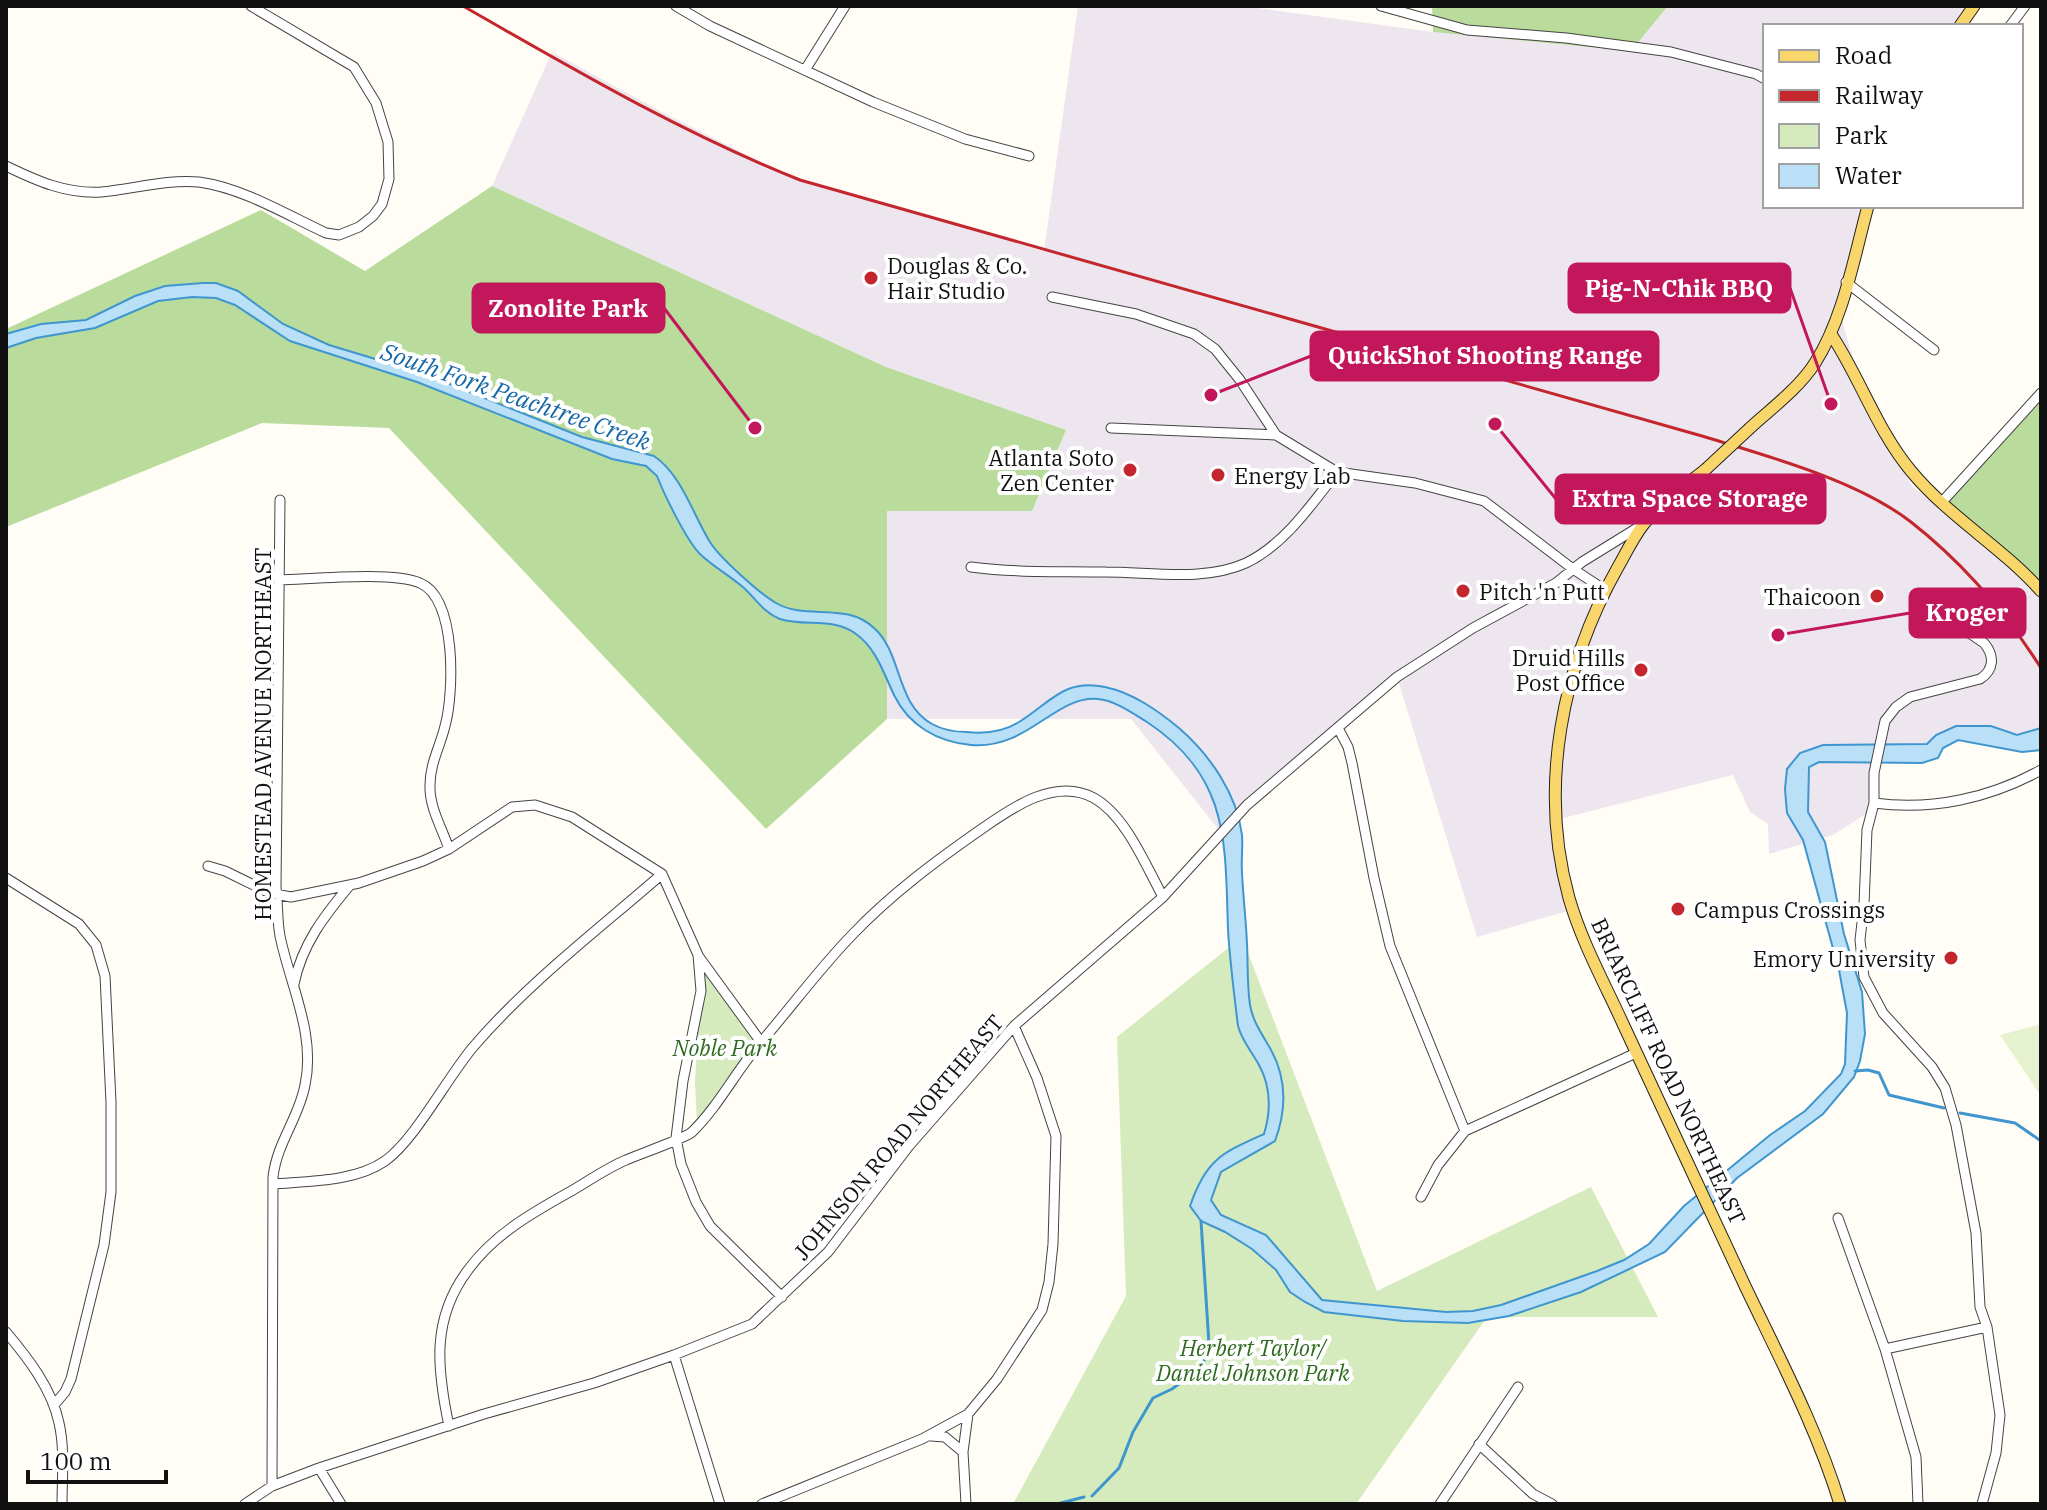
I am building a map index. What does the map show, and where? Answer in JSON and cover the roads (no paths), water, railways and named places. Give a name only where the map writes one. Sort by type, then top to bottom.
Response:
[{"type":"main road","points":[[1961,24],[1974,6]]},
{"type":"main road","name":"BRIARCLIFF ROAD NORTHEAST","points":[[1840,1504],[1821,1448],[1603,985],[1569,899],[1559,846],[1555,794],[1567,690],[1605,590],[1643,524],[1790,391],[1815,364],[1831,334],[1867,208]]},
{"type":"main road","points":[[1831,334],[1895,449],[1914,475],[2041,591]]},
{"type":"street","points":[[6,166],[40,182],[73,191],[102,192],[156,183],[200,182],[242,194],[326,233],[339,235],[359,227],[382,204],[389,179],[388,142],[376,103],[354,67],[251,6]]},
{"type":"street","points":[[676,6],[710,26],[805,70],[965,139],[1029,156]]},
{"type":"street","points":[[805,70],[845,6]]},
{"type":"street","points":[[1381,6],[1467,30],[1566,38],[1671,52],[1763,78]]},
{"type":"street","points":[[2012,24],[2025,6]]},
{"type":"street","points":[[1846,282],[1934,350]]},
{"type":"street","points":[[1052,297],[1136,314],[1194,334],[1215,349],[1240,380],[1276,435],[1337,472],[1415,483],[1484,501],[1605,590]]},
{"type":"street","points":[[1942,502],[2041,393]]},
{"type":"street","points":[[1111,428],[1276,435]]},
{"type":"street","points":[[971,567],[1170,574],[1224,571],[1248,562],[1272,545],[1308,509],[1337,472]]},
{"type":"street","name":"HOMESTEAD AVENUE NORTHEAST","points":[[272,1486],[275,1156],[305,1087],[307,1043],[279,932],[277,895],[280,500]]},
{"type":"street","name":"JOHNSON ROAD NORTHEAST","points":[[245,1504],[272,1486],[319,1468],[594,1383],[752,1324],[828,1252],[909,1146],[1014,1026],[1163,897],[1247,805],[1397,677],[1430,654],[1547,588],[1643,524]]},
{"type":"street","points":[[280,580],[400,577],[423,583],[437,597],[448,630],[451,677],[445,726],[432,758],[430,784],[431,802],[449,849]]},
{"type":"street","points":[[1937,611],[1984,643],[1992,658],[1990,669],[1980,679],[1910,697],[1890,713],[1882,729],[1874,773],[1874,803],[1867,830],[1860,940],[1864,977],[1883,1013],[1932,1067],[1945,1088],[1956,1125],[1976,1233],[1980,1307],[1987,1327],[2000,1415],[1996,1453],[1982,1504]]},
{"type":"street","points":[[1338,728],[1352,763],[1390,946],[1465,1131]]},
{"type":"street","points":[[1874,803],[1901,806],[1961,800],[2002,789],[2041,770]]},
{"type":"street","points":[[449,1426],[439,1369],[439,1332],[449,1302],[467,1271],[492,1241],[533,1213],[616,1165],[690,1134],[761,1042],[852,934],[928,867],[1001,815],[1034,797],[1060,792],[1093,798],[1107,809],[1135,843],[1163,897]]},
{"type":"street","points":[[208,866],[277,895],[291,897],[387,875],[449,849],[512,807],[535,805],[572,817],[662,874],[698,955],[761,1042]]},
{"type":"street","points":[[273,1184],[355,1173],[385,1161],[413,1129],[475,1045],[505,1014],[662,874]]},
{"type":"street","points":[[6,878],[79,924],[96,945],[105,976],[112,1161],[108,1219],[71,1379],[54,1405]]},
{"type":"street","points":[[294,984],[300,962],[316,929],[350,885]]},
{"type":"street","points":[[698,955],[701,991],[683,1081],[676,1138],[681,1164],[696,1202],[710,1226],[782,1297]]},
{"type":"street","points":[[762,1504],[928,1436],[968,1414],[997,1379],[1042,1310],[1049,1282],[1056,1199],[1056,1136],[1037,1078],[1014,1026]]},
{"type":"street","points":[[1421,1197],[1438,1165],[1465,1131],[1636,1053]]},
{"type":"street","points":[[1838,1218],[1885,1349],[1916,1457],[1918,1504]]},
{"type":"street","points":[[1885,1349],[1987,1327]]},
{"type":"street","points":[[6,1332],[54,1405],[62,1442],[62,1504]]},
{"type":"street","points":[[674,1355],[720,1504]]},
{"type":"street","points":[[1440,1504],[1518,1387]]},
{"type":"street","points":[[966,1504],[963,1452],[968,1414]]},
{"type":"street","points":[[928,1436],[945,1437],[963,1452]]},
{"type":"street","points":[[1479,1444],[1533,1494],[1552,1504]]},
{"type":"street","points":[[319,1468],[341,1504]]},
{"type":"water","points":[[216,283],[238,291],[283,324],[329,345],[425,374],[582,437],[654,456],[680,484],[715,549],[760,592],[788,608],[851,615],[874,628],[890,651],[911,704],[936,726],[963,732],[1001,730],[1019,722],[1068,689],[1091,685],[1135,698],[1179,728],[1201,750],[1220,776],[1239,820],[1250,1005],[1276,1059],[1283,1094],[1282,1117],[1275,1141],[1221,1172],[1211,1200],[1221,1215],[1266,1235],[1322,1300],[1446,1312],[1473,1311],[1501,1305],[1597,1271],[1624,1260],[1649,1244],[1684,1206],[1770,1135],[1805,1111],[1841,1074],[1845,1064],[1847,1013],[1839,970],[1803,840],[1787,813],[1787,769],[1800,753],[1823,745],[1927,744],[1936,735],[1956,726],[1991,726],[2017,735],[2041,728],[2041,750],[2022,752],[1958,740],[1943,748],[1938,758],[1922,763],[1819,762],[1809,767],[1808,812],[1825,842],[1844,934],[1862,992],[1865,1034],[1860,1061],[1854,1077],[1823,1114],[1737,1178],[1665,1252],[1581,1292],[1509,1316],[1468,1323],[1403,1321],[1324,1312],[1290,1292],[1276,1270],[1252,1249],[1201,1221],[1190,1206],[1202,1178],[1217,1160],[1264,1134],[1269,1099],[1263,1073],[1238,1026],[1229,942],[1226,868],[1218,814],[1194,765],[1174,743],[1130,711],[1098,699],[1068,705],[1025,732],[991,744],[971,745],[936,736],[916,724],[900,706],[874,654],[856,634],[829,624],[790,621],[774,616],[701,555],[683,529],[657,476],[646,466],[612,459],[417,382],[290,341],[235,305],[216,298],[158,301],[95,328],[36,338],[6,348],[6,334],[41,324],[86,320],[135,296],[165,286]]},
{"type":"waterway","points":[[1855,1071],[1879,1073],[1889,1095],[1944,1108]]},
{"type":"waterway","points":[[1960,1113],[2015,1123],[2041,1141]]},
{"type":"waterway","points":[[1092,1496],[1119,1468],[1133,1432],[1153,1398],[1172,1389],[1202,1367],[1209,1344],[1201,1221]]},
{"type":"waterway","points":[[1057,1504],[1084,1497]]},
{"type":"railway","points":[[463,6],[671,121],[800,180],[1702,436],[1838,482],[1889,507],[1948,554],[1998,608],[2041,668]]},
{"type":"place","name":"Douglas & Co. Hair Studio","points":[[871,278]]},
{"type":"place","name":"QuickShot Shooting Range","points":[[1211,395]]},
{"type":"place","name":"Pig-N-Chik BBQ","points":[[1831,404]]},
{"type":"place","name":"Extra Space Storage","points":[[1495,424]]},
{"type":"place","name":"Zonolite Park","points":[[755,428]]},
{"type":"place","name":"Atlanta Soto Zen Center","points":[[1130,470]]},
{"type":"place","name":"Energy Lab","points":[[1218,475]]},
{"type":"place","name":"Pitch 'n Putt","points":[[1463,591]]},
{"type":"place","name":"Thaicoon","points":[[1877,596]]},
{"type":"place","name":"Kroger","points":[[1778,635]]},
{"type":"place","name":"Druid Hills Post Office","points":[[1641,670]]},
{"type":"place","name":"Campus Crossings","points":[[1678,909]]},
{"type":"place","name":"Emory University","points":[[1951,958]]},
{"type":"water label","name":"South Fork Peachtree Creek","points":[[516,396]]},
{"type":"park label","name":"Noble Park","points":[[725,1047]]},
{"type":"park label","name":"Herbert Taylor/ Daniel Johnson Park","points":[[1253,1360]]}]
